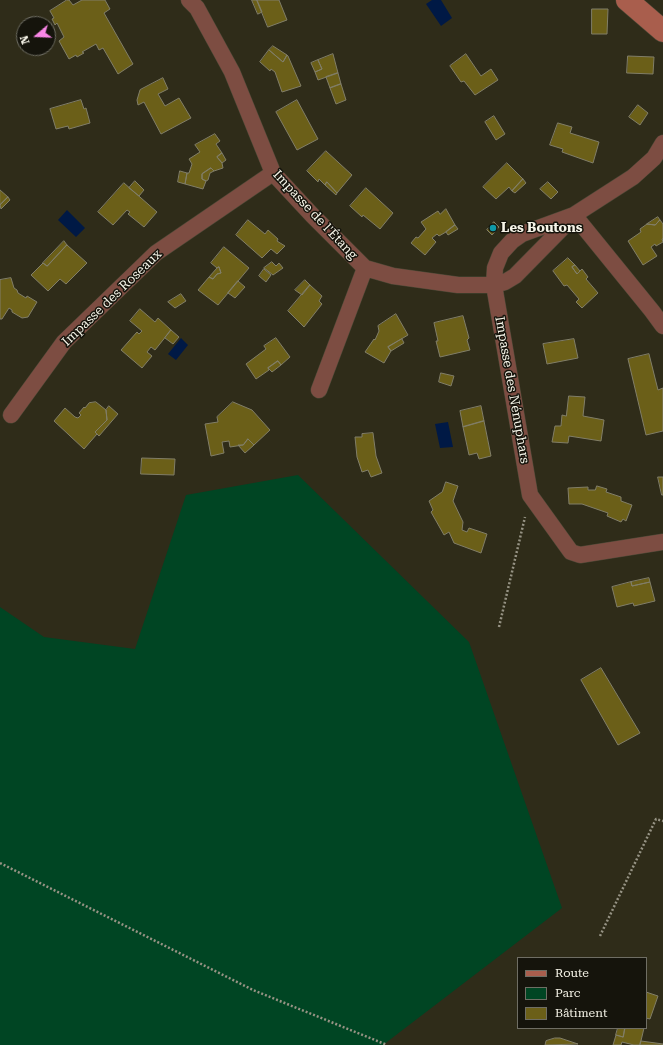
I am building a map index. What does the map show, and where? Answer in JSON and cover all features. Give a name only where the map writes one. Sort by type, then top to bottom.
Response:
[{"type":"main road","points":[[627,0],[663,31]]},
{"type":"street","name":"Impasse de l'Étang","points":[[189,0],[198,8],[232,72],[273,173],[312,215],[365,268],[393,276],[458,285],[494,285],[505,282],[515,276],[574,215]]},
{"type":"street","name":"Impasse de l'Étang","points":[[494,285],[495,268],[501,253],[512,241],[522,234],[574,215],[633,177],[654,158],[663,143]]},
{"type":"street","name":"Impasse des Roseaux","points":[[11,415],[64,342],[156,254],[273,173]]},
{"type":"street","points":[[574,215],[663,326]]},
{"type":"street","points":[[319,390],[365,268]]},
{"type":"street","name":"Impasse des Nénuphars","points":[[494,285],[530,495]]},
{"type":"street","points":[[530,495],[571,552],[580,555],[663,542]]},
{"type":"path","points":[[499,627],[530,495]]},
{"type":"path","points":[[600,936],[656,818],[663,821]]},
{"type":"path","points":[[0,863],[253,990],[387,1045]]},
{"type":"green space","points":[[298,475],[469,642],[562,908],[383,1045],[0,1045],[0,607],[44,637],[135,649],[186,495]]},
{"type":"water","points":[[432,0],[441,0],[452,18],[441,26],[426,4]]},
{"type":"water","points":[[67,210],[85,228],[76,237],[58,220]]},
{"type":"water","points":[[181,338],[188,345],[176,360],[168,354]]},
{"type":"water","points":[[448,422],[453,447],[440,448],[435,424]]},
{"type":"building","points":[[67,0],[69,0],[73,5],[82,0],[105,0],[110,9],[104,13],[133,64],[118,74],[103,48],[99,50],[96,44],[82,52],[84,53],[77,57],[76,55],[69,59],[59,41],[64,37],[57,23],[56,24],[56,16],[53,16],[50,11]]},
{"type":"building","points":[[252,0],[257,0],[262,12],[258,14]]},
{"type":"building","points":[[257,0],[279,0],[287,20],[268,27]]},
{"type":"building","points":[[592,9],[608,9],[607,34],[592,34]]},
{"type":"building","points":[[273,46],[287,55],[283,62],[269,50]]},
{"type":"building","points":[[269,50],[283,62],[287,55],[288,56],[301,86],[282,92],[275,72],[271,69],[270,71],[260,62]]},
{"type":"building","points":[[333,54],[338,73],[318,80],[315,72],[322,69],[318,60]]},
{"type":"building","points":[[466,54],[481,76],[491,69],[498,80],[475,95],[464,81],[461,82],[450,66]]},
{"type":"building","points":[[628,56],[654,57],[653,74],[627,73]]},
{"type":"building","points":[[318,60],[322,69],[315,72],[311,63]]},
{"type":"building","points":[[338,73],[341,84],[330,88],[326,77]]},
{"type":"building","points":[[163,78],[168,89],[158,94],[165,106],[179,98],[191,118],[161,134],[144,102],[138,105],[137,100],[140,90]]},
{"type":"building","points":[[341,84],[346,100],[336,104],[330,88]]},
{"type":"building","points":[[81,100],[84,109],[86,108],[90,123],[69,129],[68,126],[56,129],[50,109]]},
{"type":"building","points":[[297,100],[318,139],[297,150],[276,112]]},
{"type":"building","points":[[638,105],[648,113],[640,125],[629,117]]},
{"type":"building","points":[[494,116],[505,134],[496,140],[485,122]]},
{"type":"building","points":[[558,123],[572,127],[570,133],[599,142],[593,163],[562,152],[563,149],[550,145]]},
{"type":"building","points":[[215,134],[220,141],[216,144],[222,153],[217,157],[222,163],[223,168],[214,171],[211,168],[202,174],[202,179],[206,181],[203,189],[185,184],[187,173],[189,173],[192,164],[189,159],[200,152],[195,145]]},
{"type":"building","points":[[326,151],[352,175],[337,193],[327,182],[325,185],[319,179],[318,182],[307,171]]},
{"type":"building","points":[[222,153],[226,160],[222,163],[217,157]]},
{"type":"building","points":[[507,163],[523,179],[512,191],[509,187],[496,199],[483,187]]},
{"type":"building","points":[[211,168],[214,171],[210,173],[208,180],[206,181],[202,179],[202,174]]},
{"type":"building","points":[[180,171],[187,173],[185,184],[178,182]]},
{"type":"building","points":[[523,179],[526,183],[515,193],[512,191]]},
{"type":"building","points":[[135,181],[144,190],[139,196],[129,188]]},
{"type":"building","points":[[327,182],[337,193],[336,195],[325,185]]},
{"type":"building","points":[[548,182],[558,192],[551,199],[540,189]]},
{"type":"building","points":[[124,183],[157,212],[144,227],[128,214],[130,212],[127,210],[113,225],[98,212]]},
{"type":"building","points":[[366,188],[393,213],[380,229],[363,215],[362,217],[350,206]]},
{"type":"building","points":[[0,190],[8,197],[0,205]]},
{"type":"building","points":[[8,197],[10,200],[1,209],[0,205]]},
{"type":"building","points":[[446,209],[455,225],[439,236],[437,234],[432,238],[436,242],[425,255],[411,243],[426,229],[421,222],[438,211],[440,214]]},
{"type":"building","points":[[658,217],[660,220],[655,225],[647,224]]},
{"type":"building","points":[[248,220],[265,234],[268,230],[278,239],[277,241],[285,246],[277,254],[271,249],[262,258],[236,235]]},
{"type":"building","points":[[660,220],[663,224],[663,242],[656,246],[655,244],[651,247],[657,256],[643,265],[628,241],[641,232],[640,229],[647,224],[655,225]]},
{"type":"building","name":"Les Boutons","points":[[494,222],[499,227],[492,235],[487,230]]},
{"type":"building","points":[[455,225],[458,229],[448,235],[446,232]]},
{"type":"building","points":[[64,241],[67,245],[47,266],[43,263]]},
{"type":"building","points":[[67,245],[87,263],[66,284],[60,279],[48,291],[31,275],[43,263],[47,266]]},
{"type":"building","points":[[224,247],[249,268],[218,305],[198,290],[209,277],[213,279],[217,274],[221,273],[219,267],[217,268],[211,263]]},
{"type":"building","points":[[568,258],[575,265],[572,267],[577,274],[582,269],[588,277],[586,279],[598,293],[582,308],[576,302],[579,299],[567,285],[564,286],[553,271]]},
{"type":"building","points":[[272,262],[276,266],[279,263],[283,268],[273,275],[264,268]]},
{"type":"building","points":[[575,265],[580,271],[577,274],[572,267]]},
{"type":"building","points":[[219,267],[221,273],[217,274],[213,279],[209,277],[217,268]]},
{"type":"building","points":[[264,269],[271,275],[266,282],[259,276]]},
{"type":"building","points":[[11,278],[14,288],[18,293],[37,302],[28,317],[22,318],[12,312],[9,308],[2,319],[0,319],[0,280]]},
{"type":"building","points":[[305,280],[310,285],[302,295],[295,290]]},
{"type":"building","points":[[238,281],[245,287],[235,298],[228,293]]},
{"type":"building","points":[[310,285],[322,296],[319,301],[322,304],[304,327],[288,311]]},
{"type":"building","points":[[181,294],[186,301],[175,308],[168,302]]},
{"type":"building","points":[[140,309],[155,322],[158,318],[171,330],[155,350],[151,347],[147,352],[152,356],[142,368],[121,350],[137,332],[139,334],[142,331],[130,321]]},
{"type":"building","points":[[396,314],[408,335],[388,347],[391,351],[384,363],[365,352],[374,339],[375,340],[379,331],[378,326]]},
{"type":"building","points":[[463,316],[469,338],[467,340],[470,350],[440,357],[434,323]]},
{"type":"building","points":[[171,330],[179,337],[173,344],[165,338]]},
{"type":"building","points":[[276,338],[290,357],[281,365],[278,361],[268,368],[269,370],[256,379],[246,364],[266,349],[264,346]]},
{"type":"building","points":[[402,339],[404,343],[391,351],[388,347]]},
{"type":"building","points":[[574,339],[578,358],[547,364],[543,344]]},
{"type":"building","points":[[649,354],[658,390],[663,388],[663,431],[646,435],[628,359]]},
{"type":"building","points":[[278,361],[281,365],[272,372],[268,368]]},
{"type":"building","points":[[441,373],[454,376],[451,386],[439,382]]},
{"type":"building","points":[[569,396],[585,397],[583,416],[604,420],[601,441],[569,436],[568,443],[552,442],[555,426],[561,426],[562,415],[566,416]]},
{"type":"building","points":[[96,402],[106,410],[107,420],[95,432],[97,434],[84,449],[54,421],[65,408],[78,418],[81,415],[79,413],[84,407],[85,408],[89,403]]},
{"type":"building","points":[[233,402],[252,410],[270,430],[254,445],[248,439],[243,445],[230,447],[229,441],[222,442],[224,453],[211,456],[205,424],[218,422],[217,417]]},
{"type":"building","points":[[109,406],[118,414],[99,436],[95,432],[107,420],[106,410]]},
{"type":"building","points":[[481,406],[484,421],[463,427],[460,411]]},
{"type":"building","points":[[484,421],[491,456],[479,459],[477,453],[469,455],[463,427]]},
{"type":"building","points":[[373,433],[376,456],[382,473],[371,477],[368,470],[362,472],[357,457],[355,437],[362,437],[362,434]]},
{"type":"building","points":[[248,439],[254,445],[245,453],[238,445],[243,445]]},
{"type":"building","points":[[142,458],[175,459],[174,475],[141,474]]},
{"type":"building","points":[[658,477],[663,477],[663,495],[662,495]]},
{"type":"building","points":[[446,482],[458,486],[453,501],[463,522],[462,530],[467,532],[469,528],[487,534],[481,553],[454,543],[449,532],[444,535],[431,512],[433,510],[429,501],[442,492]]},
{"type":"building","points":[[597,486],[607,489],[606,492],[621,497],[621,501],[632,505],[626,521],[623,519],[621,522],[607,516],[608,513],[582,504],[569,504],[568,488],[588,487],[588,490],[595,490]]},
{"type":"building","points":[[649,578],[650,582],[632,586],[631,582]]},
{"type":"building","points":[[631,582],[632,586],[650,582],[655,601],[634,606],[633,603],[617,607],[612,587]]},
{"type":"building","points":[[601,668],[640,733],[618,745],[581,680]]},
{"type":"building","points":[[647,992],[658,996],[650,1019],[647,1018]]},
{"type":"building","points":[[618,1029],[625,1029],[623,1037],[616,1035]]},
{"type":"building","points":[[625,1029],[644,1029],[640,1045],[622,1042],[621,1045],[613,1045],[616,1035],[623,1037]]},
{"type":"building","points":[[560,1038],[578,1044],[545,1045],[546,1041]]},
{"type":"building","points":[[641,1041],[663,1044],[663,1045],[640,1045]]},
{"type":"place","name":"Les Boutons","points":[[493,228]]}]
